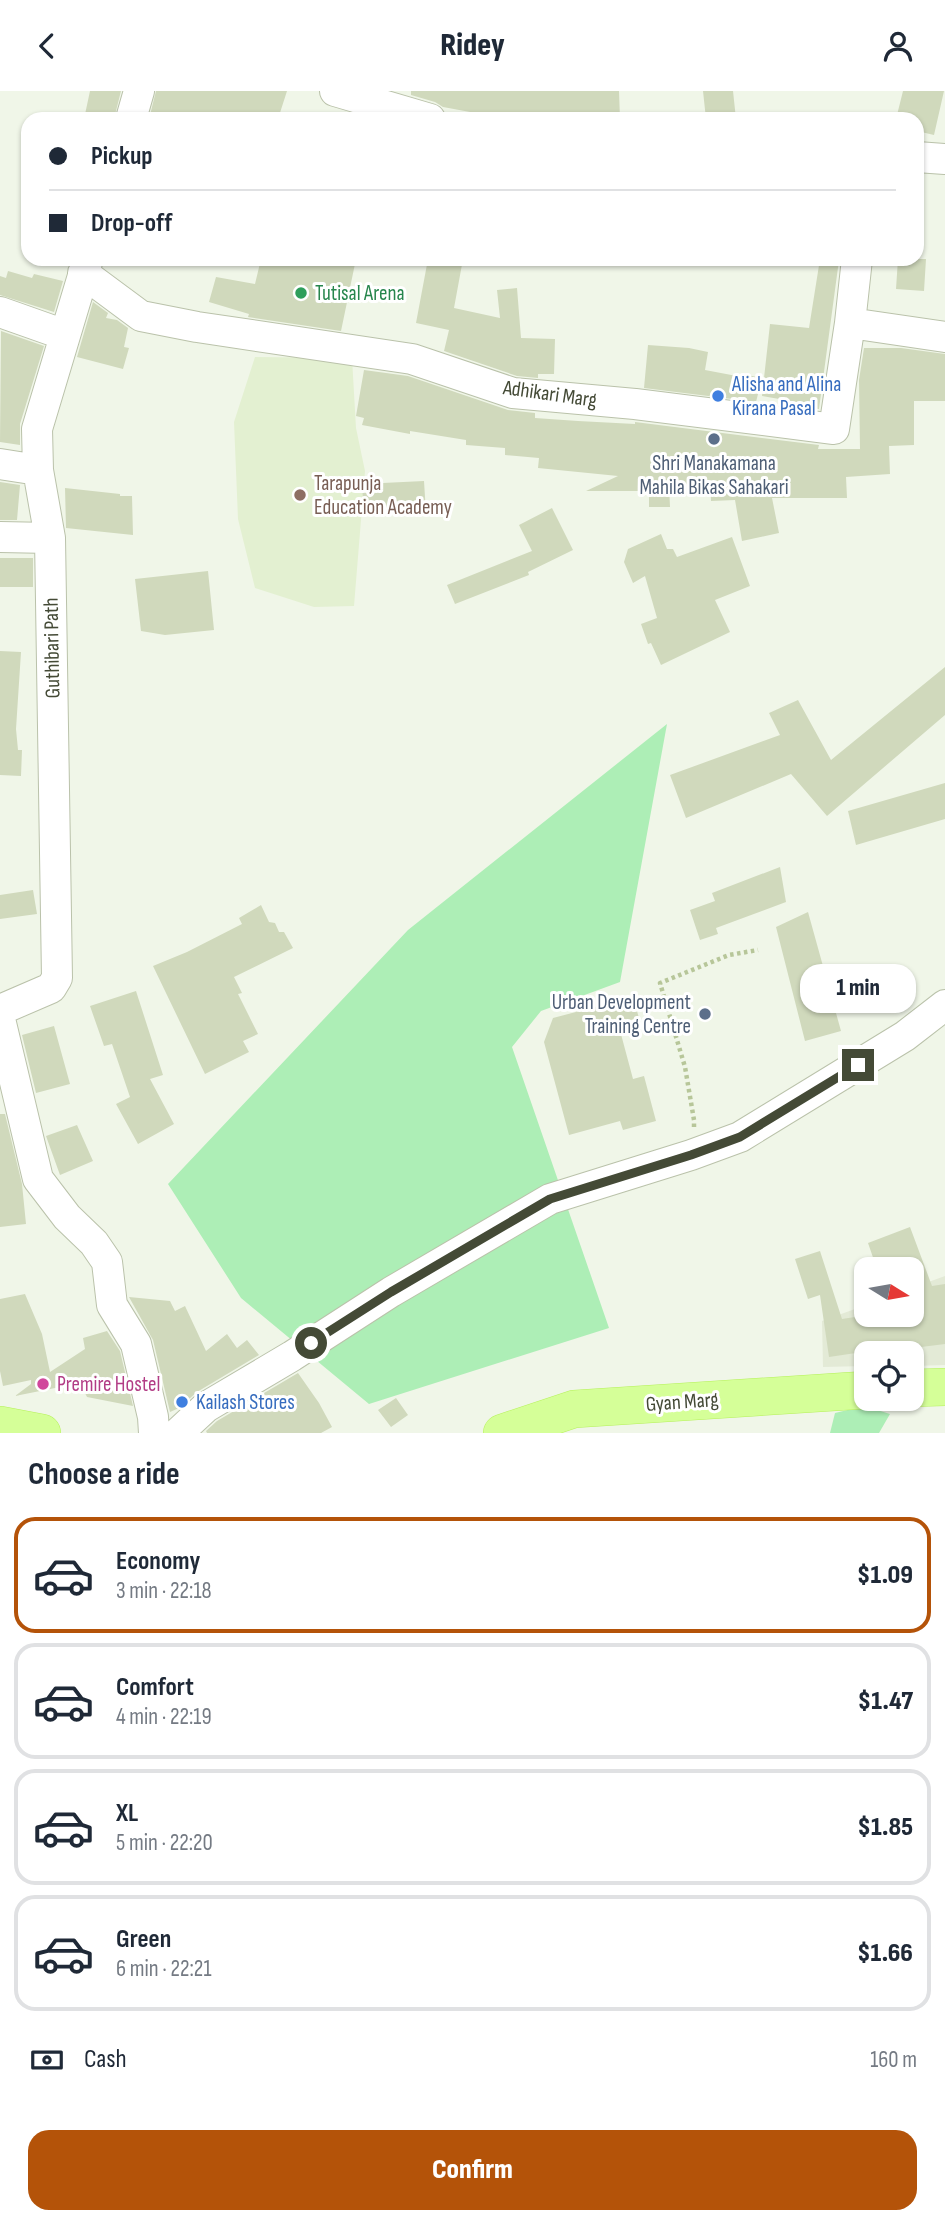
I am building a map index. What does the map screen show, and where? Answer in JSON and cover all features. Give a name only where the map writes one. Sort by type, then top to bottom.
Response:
[{"type":"main road","points":[[924,1388],[945,1388]]},
{"type":"main road","name":"Gyan Marg","points":[[502,1433],[574,1409],[854,1391]]},
{"type":"street","points":[[133,112],[139,91]]},
{"type":"street","points":[[335,91],[406,112]]},
{"type":"street","points":[[924,158],[945,159]]},
{"type":"street","name":"Adhikari Marg","points":[[86,266],[141,316],[412,359],[513,393],[635,404],[834,429],[850,323]]},
{"type":"street","name":"Guthibari Path","points":[[0,1010],[51,988],[57,978],[50,538],[38,470],[37,429],[86,266]]},
{"type":"street","points":[[856,266],[850,323],[945,337]]},
{"type":"street","points":[[0,312],[65,335]]},
{"type":"street","points":[[0,464],[38,470]]},
{"type":"street","points":[[0,537],[50,538]]},
{"type":"street","points":[[178,1433],[206,1407],[391,1292],[550,1199],[740,1137],[905,1036],[945,1005]]},
{"type":"street","points":[[0,1019],[38,1179],[67,1217],[94,1243],[107,1262],[112,1305],[136,1344],[153,1417],[154,1433]]},
{"type":"path","points":[[691,1155],[694,1120],[685,1067],[660,983],[729,954],[758,950]]},
{"type":"shaded area","name":"Tarapunja Education Academy","points":[[255,357],[352,358],[356,428],[365,471],[354,606],[314,607],[255,588],[238,519],[234,422]]},
{"type":"shaded area","points":[[945,1276],[945,1365],[924,1366],[924,1341],[854,1341],[854,1366],[823,1367],[822,1321],[854,1309],[854,1327],[924,1327],[924,1284]]},
{"type":"green space","points":[[667,724],[620,982],[541,1011],[512,1047],[609,1328],[369,1404],[241,1298],[168,1184],[408,930]]},
{"type":"green space","points":[[854,1408],[854,1411],[880,1411],[890,1414],[879,1433],[830,1433],[835,1413]]},
{"type":"building","points":[[90,91],[121,91],[116,112],[86,112]]},
{"type":"building","points":[[156,91],[287,91],[280,112],[151,112]]},
{"type":"building","points":[[411,91],[619,91],[620,112],[470,112],[443,107],[411,95]]},
{"type":"building","points":[[703,91],[733,91],[735,112],[705,112]]},
{"type":"building","points":[[903,91],[944,91],[934,135],[924,133],[924,112],[898,112]]},
{"type":"building","points":[[926,259],[924,291],[896,289],[898,266],[924,266]]},
{"type":"building","name":"Tutisal Arena","points":[[259,266],[355,266],[341,331],[248,317],[249,314],[209,302],[216,277],[255,284]]},
{"type":"building","points":[[427,266],[462,266],[454,308],[500,318],[497,290],[517,288],[521,338],[555,339],[554,374],[538,374],[538,378],[517,376],[444,351],[449,330],[416,323]]},
{"type":"building","points":[[819,266],[838,266],[819,409],[807,408],[808,404],[762,396],[770,324],[809,328]]},
{"type":"building","points":[[8,271],[32,278],[34,274],[63,281],[54,312],[0,295],[0,276],[6,278]]},
{"type":"building","points":[[93,302],[108,313],[106,318],[117,320],[128,328],[124,347],[129,348],[123,369],[77,357]]},
{"type":"building","points":[[1,331],[44,346],[20,424],[20,445],[0,442]]},
{"type":"building","points":[[648,345],[708,352],[705,370],[762,378],[756,402],[644,388]]},
{"type":"building","points":[[864,348],[901,348],[945,354],[945,401],[914,401],[914,445],[889,446],[890,474],[846,477],[847,498],[772,498],[779,533],[742,541],[735,500],[711,501],[710,482],[669,485],[670,507],[649,507],[649,491],[586,491],[618,476],[538,468],[539,458],[505,455],[505,448],[466,445],[466,440],[362,425],[364,418],[356,416],[364,370],[408,376],[508,410],[535,413],[535,418],[635,422],[819,445],[818,449],[860,449],[859,380]]},
{"type":"building","points":[[424,481],[426,513],[364,516],[362,484]]},
{"type":"building","points":[[0,482],[20,485],[17,520],[0,520]]},
{"type":"building","points":[[65,488],[132,496],[133,535],[66,528]]},
{"type":"building","points":[[552,508],[573,550],[528,572],[529,575],[455,604],[447,585],[532,551],[519,525]]},
{"type":"building","points":[[661,534],[667,549],[673,549],[677,557],[732,537],[750,586],[715,600],[730,632],[661,665],[651,643],[648,644],[641,624],[657,618],[645,576],[633,583],[624,562],[628,549]]},
{"type":"building","points":[[0,558],[33,558],[33,587],[0,587]]},
{"type":"building","points":[[208,571],[214,630],[165,635],[141,631],[135,579]]},
{"type":"building","points":[[0,651],[21,652],[16,729],[18,750],[22,750],[21,776],[0,775]]},
{"type":"building","points":[[945,667],[945,715],[827,816],[791,774],[686,818],[670,775],[780,735],[769,713],[798,700],[831,760]]},
{"type":"building","points":[[945,783],[945,819],[856,845],[848,811]]},
{"type":"building","points":[[780,867],[786,902],[716,928],[718,934],[700,940],[690,910],[715,901],[712,893]]},
{"type":"building","points":[[33,890],[37,914],[0,919],[0,895]]},
{"type":"building","points":[[261,905],[269,922],[275,923],[279,932],[284,932],[293,948],[234,977],[242,993],[238,994],[258,1034],[243,1041],[249,1052],[205,1074],[153,966],[242,924],[239,918]]},
{"type":"building","points":[[808,912],[841,1031],[805,1041],[776,927]]},
{"type":"building","points":[[136,991],[163,1075],[150,1079],[174,1124],[138,1144],[116,1104],[130,1097],[112,1044],[104,1046],[90,1006]]},
{"type":"building","points":[[633,997],[639,1018],[618,1023],[633,1079],[644,1076],[656,1121],[623,1130],[620,1121],[569,1135],[544,1042],[553,1018]]},
{"type":"building","points":[[54,1026],[70,1084],[36,1093],[22,1035]]},
{"type":"building","points":[[0,1114],[5,1114],[22,1184],[26,1224],[0,1227]]},
{"type":"building","points":[[77,1125],[93,1161],[60,1175],[46,1136]]},
{"type":"building","points":[[910,1227],[921,1257],[873,1257],[868,1243]]},
{"type":"building","points":[[820,1251],[842,1319],[854,1317],[854,1327],[924,1327],[924,1265],[932,1286],[945,1284],[945,1344],[924,1347],[924,1341],[854,1341],[854,1353],[829,1357],[820,1295],[808,1299],[795,1259]]},
{"type":"building","points":[[25,1294],[42,1334],[50,1372],[85,1349],[83,1338],[107,1331],[120,1351],[133,1406],[87,1397],[80,1383],[15,1396],[31,1384],[31,1380],[3,1386],[0,1371],[0,1299]]},
{"type":"building","points":[[129,1297],[170,1301],[175,1311],[185,1306],[206,1351],[227,1334],[237,1348],[247,1340],[259,1355],[197,1392],[179,1408],[170,1412],[153,1340]]},
{"type":"building","points":[[298,1373],[332,1427],[321,1433],[207,1433],[217,1421]]},
{"type":"building","points":[[396,1398],[408,1415],[391,1427],[378,1410]]},
{"type":"place","name":"Tutisal Arena","points":[[301,293]]},
{"type":"place","name":"Alisha and Alina Kirana Pasal","points":[[718,396]]},
{"type":"place","name":"Shri Manakamana Mahila Bikas Sahakari","points":[[714,439]]},
{"type":"place","name":"Tarapunja Education Academy","points":[[300,495]]},
{"type":"place","name":"Urban Development Training Centre","points":[[705,1014]]},
{"type":"place","name":"Premire Hostel","points":[[43,1384]]},
{"type":"place","name":"Kailash Stores","points":[[182,1402]]},
{"type":"route","points":[[311,1343],[391,1292],[550,1199],[740,1137],[858,1065]]}]
